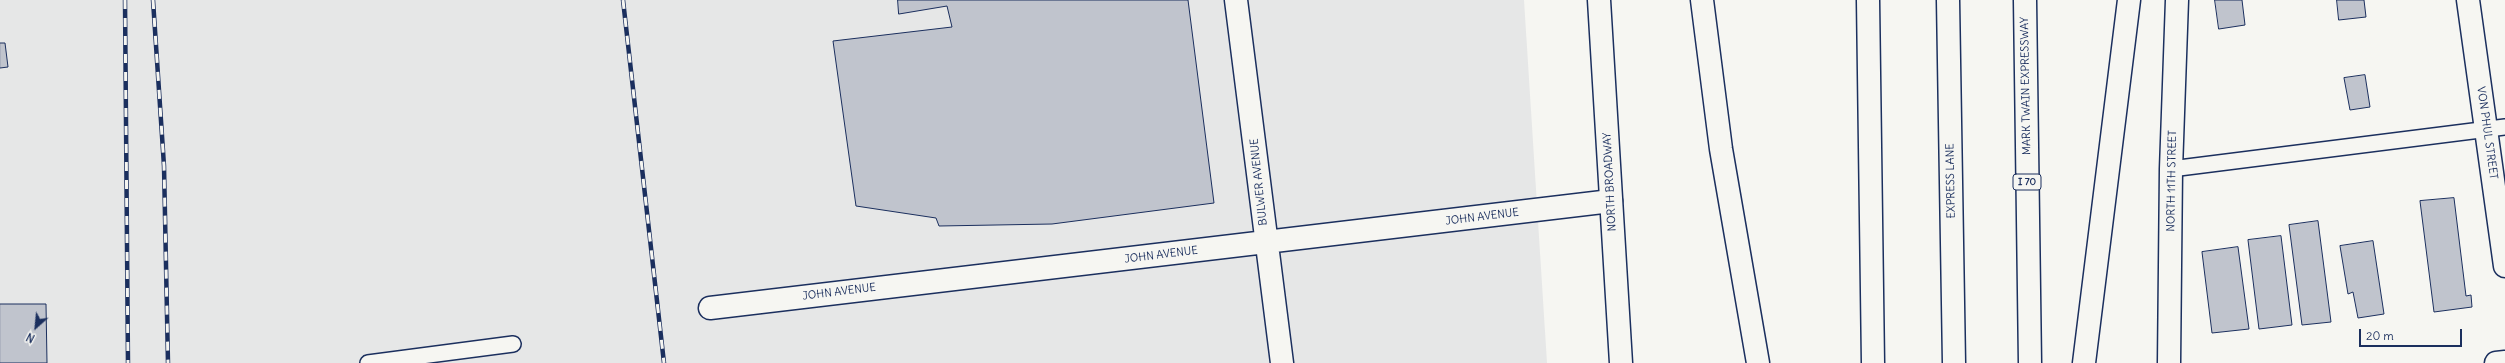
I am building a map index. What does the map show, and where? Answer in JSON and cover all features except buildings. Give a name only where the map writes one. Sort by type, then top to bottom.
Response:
[{"type":"main road","name":"BULWER AVENUE","points":[[1236,0],[1282,363]]},
{"type":"main road","name":"NORTH BROADWAY","points":[[1599,0],[1621,363]]},
{"type":"main road","points":[[1702,0],[1722,149],[1758,363]]},
{"type":"main road","points":[[1868,0],[1873,363]]},
{"type":"main road","name":"EXPRESS LANE","points":[[1948,0],[1954,363]]},
{"type":"main road","name":"MARK TWAIN EXPRESSWAY","points":[[2025,0],[2030,363]]},
{"type":"main road","points":[[2084,363],[2129,0]]},
{"type":"main road","name":"NORTH 11TH STREET","points":[[2169,363],[2171,169],[2177,0]]},
{"type":"main road","name":"VON PHUL STREET","points":[[2468,0],[2496,128],[2505,266]]},
{"type":"main road","name":"JOHN AVENUE","points":[[710,308],[1611,201]]},
{"type":"main road","points":[[2496,363],[2505,362]]},
{"type":"lane","points":[[2171,169],[2496,128]]},
{"type":"lane","points":[[368,363],[513,344]]},
{"type":"shaded area","points":[[0,0],[1524,0],[1547,363],[0,363]]},
{"type":"railway","points":[[125,0],[128,363]]},
{"type":"railway","points":[[153,0],[164,166],[168,363]]},
{"type":"railway","points":[[623,0],[664,363]]}]
